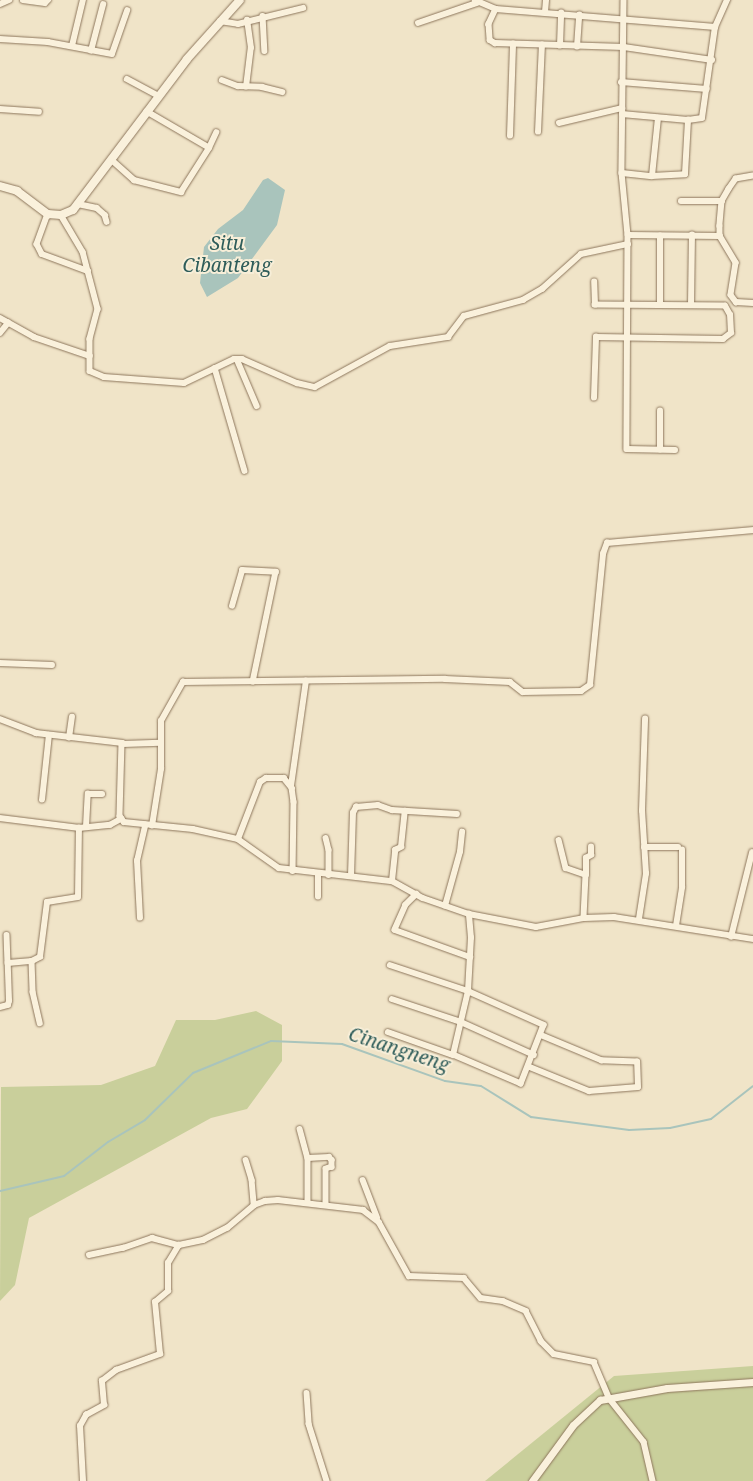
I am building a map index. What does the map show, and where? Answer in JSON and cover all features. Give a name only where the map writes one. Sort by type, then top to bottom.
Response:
[{"type":"main road","points":[[0,186],[17,191],[48,214],[61,215],[78,204],[159,96],[220,21],[240,0]]},
{"type":"street","points":[[0,4],[9,0]]},
{"type":"street","points":[[23,0],[45,4],[48,0]]},
{"type":"street","points":[[72,46],[83,0]]},
{"type":"street","points":[[490,0],[493,8],[489,24],[490,40],[513,44],[624,47],[712,60]]},
{"type":"street","points":[[545,12],[546,0]]},
{"type":"street","points":[[624,0],[624,47],[621,82],[622,173],[628,235],[627,449],[675,450]]},
{"type":"street","points":[[559,123],[622,111],[658,118],[688,120],[702,118],[712,60],[715,27],[727,0]]},
{"type":"street","points":[[418,23],[476,2],[493,8],[715,27]]},
{"type":"street","points":[[92,51],[103,5]]},
{"type":"street","points":[[220,21],[232,25],[263,16],[303,8]]},
{"type":"street","points":[[0,39],[72,46],[109,54],[115,51],[127,11]]},
{"type":"street","points":[[560,46],[561,13]]},
{"type":"street","points":[[577,47],[579,15]]},
{"type":"street","points":[[263,16],[265,51]]},
{"type":"street","points":[[246,87],[251,48],[248,20]]},
{"type":"street","points":[[510,136],[513,44]]},
{"type":"street","points":[[538,132],[542,45]]},
{"type":"street","points":[[128,79],[159,96]]},
{"type":"street","points":[[222,80],[246,87],[262,87],[282,92]]},
{"type":"street","points":[[621,82],[707,89]]},
{"type":"street","points":[[0,109],[39,112]]},
{"type":"street","points":[[147,112],[209,148]]},
{"type":"street","points":[[652,176],[658,118]]},
{"type":"street","points":[[622,173],[652,176],[685,174],[688,120]]},
{"type":"street","points":[[112,160],[134,180],[180,193],[209,148],[216,133]]},
{"type":"street","points":[[753,176],[736,179],[722,200],[720,236],[736,263],[731,296],[736,302],[753,303]]},
{"type":"street","points":[[681,201],[722,200]]},
{"type":"street","points":[[78,204],[97,208],[105,215],[107,222]]},
{"type":"street","points":[[48,214],[38,241],[39,250],[42,254],[88,272]]},
{"type":"street","points":[[61,215],[78,241],[98,309],[90,356],[90,371],[104,377],[184,383],[237,359],[250,360],[297,383],[315,387],[390,346],[448,338],[464,316],[528,298],[581,254],[628,244]]},
{"type":"street","points":[[628,235],[720,236]]},
{"type":"street","points":[[691,304],[692,235]]},
{"type":"street","points":[[660,236],[660,304]]},
{"type":"street","points":[[594,282],[595,305],[691,304],[725,306],[730,315],[728,337],[596,337],[594,398]]},
{"type":"street","points":[[0,318],[34,337],[90,356]]},
{"type":"street","points":[[0,333],[8,323]]},
{"type":"street","points":[[237,359],[257,406]]},
{"type":"street","points":[[216,368],[245,471]]},
{"type":"street","points":[[660,411],[660,450]]},
{"type":"street","points":[[152,826],[160,775],[161,721],[183,682],[507,681],[523,692],[586,690],[595,656],[603,554],[607,543],[753,530]]},
{"type":"street","points":[[232,606],[242,570],[276,572],[253,682]]},
{"type":"street","points":[[0,663],[52,665]]},
{"type":"street","points":[[293,871],[294,810],[291,786],[306,681]]},
{"type":"street","points":[[69,738],[72,717]]},
{"type":"street","points":[[0,719],[20,728],[69,738],[123,744],[160,743]]},
{"type":"street","points":[[639,919],[645,884],[642,811],[645,719]]},
{"type":"street","points":[[42,800],[49,735]]},
{"type":"street","points":[[121,819],[123,744]]},
{"type":"street","points":[[238,839],[260,782],[266,778],[284,778],[291,786]]},
{"type":"street","points":[[86,827],[88,794],[102,794]]},
{"type":"street","points":[[351,876],[354,810],[359,806],[378,805],[405,811],[457,814]]},
{"type":"street","points":[[392,881],[395,850],[401,847],[405,811]]},
{"type":"street","points":[[0,818],[79,828],[110,825],[121,819],[152,826],[193,829],[238,839],[272,865],[293,871],[392,881],[417,894],[469,914],[536,927],[584,918],[639,919],[731,938],[753,939]]},
{"type":"street","points":[[140,918],[137,861],[145,825]]},
{"type":"street","points":[[8,963],[32,961],[40,957],[47,902],[78,897],[79,828]]},
{"type":"street","points":[[445,906],[460,852],[462,832]]},
{"type":"street","points":[[326,838],[330,850],[329,875]]},
{"type":"street","points":[[559,840],[566,868],[586,876]]},
{"type":"street","points":[[584,918],[586,859],[591,854],[591,846]]},
{"type":"street","points":[[644,847],[680,849],[682,887],[676,926]]},
{"type":"street","points":[[731,938],[751,870],[752,853]]},
{"type":"street","points":[[318,874],[318,897]]},
{"type":"street","points":[[417,894],[406,905],[394,930],[470,957]]},
{"type":"street","points":[[454,1055],[468,991],[470,957],[469,914]]},
{"type":"street","points":[[0,1007],[8,1005],[9,1001],[7,936]]},
{"type":"street","points":[[32,961],[33,992],[40,1023]]},
{"type":"street","points":[[388,1032],[454,1055],[517,1084],[521,1084],[545,1029],[540,1023],[468,991],[390,965]]},
{"type":"street","points":[[392,1000],[461,1022],[534,1055]]},
{"type":"street","points":[[530,1067],[589,1091],[638,1087],[636,1062],[602,1061],[542,1036]]},
{"type":"street","points":[[300,1129],[308,1158],[308,1204]]},
{"type":"street","points":[[308,1158],[329,1157],[332,1160],[332,1167],[326,1169],[326,1205]]},
{"type":"street","points":[[246,1160],[252,1180],[254,1204]]},
{"type":"street","points":[[363,1180],[379,1222],[405,1273],[418,1278],[457,1276],[468,1282],[481,1298],[521,1307],[531,1317],[541,1341],[554,1354],[594,1362],[609,1398],[644,1442],[648,1450],[653,1481]]},
{"type":"street","points":[[89,1255],[123,1248],[152,1238],[179,1246],[217,1234],[254,1204],[278,1200],[363,1210],[379,1222]]},
{"type":"street","points":[[83,1481],[80,1426],[86,1415],[104,1405],[102,1382],[116,1370],[160,1354],[155,1302],[168,1291],[168,1263],[179,1246]]},
{"type":"street","points":[[532,1481],[581,1415],[609,1398],[667,1388],[753,1382]]},
{"type":"street","points":[[307,1393],[309,1424],[327,1481]]},
{"type":"green space","points":[[256,1011],[282,1025],[282,1061],[247,1109],[211,1118],[29,1218],[15,1285],[0,1301],[1,1087],[101,1085],[155,1066],[176,1020],[215,1020]]},
{"type":"green space","points":[[753,1366],[753,1481],[485,1481],[614,1376]]},
{"type":"water","name":"Situ Cibanteng","points":[[268,178],[285,190],[277,225],[238,278],[207,297],[200,283],[204,247],[218,229],[243,210],[263,180]]},
{"type":"waterway","name":"Cinangneng","points":[[0,1191],[64,1176],[108,1142],[145,1120],[193,1073],[271,1041],[342,1044],[445,1081],[481,1086],[531,1117],[629,1130],[670,1128],[711,1119],[753,1086]]}]
